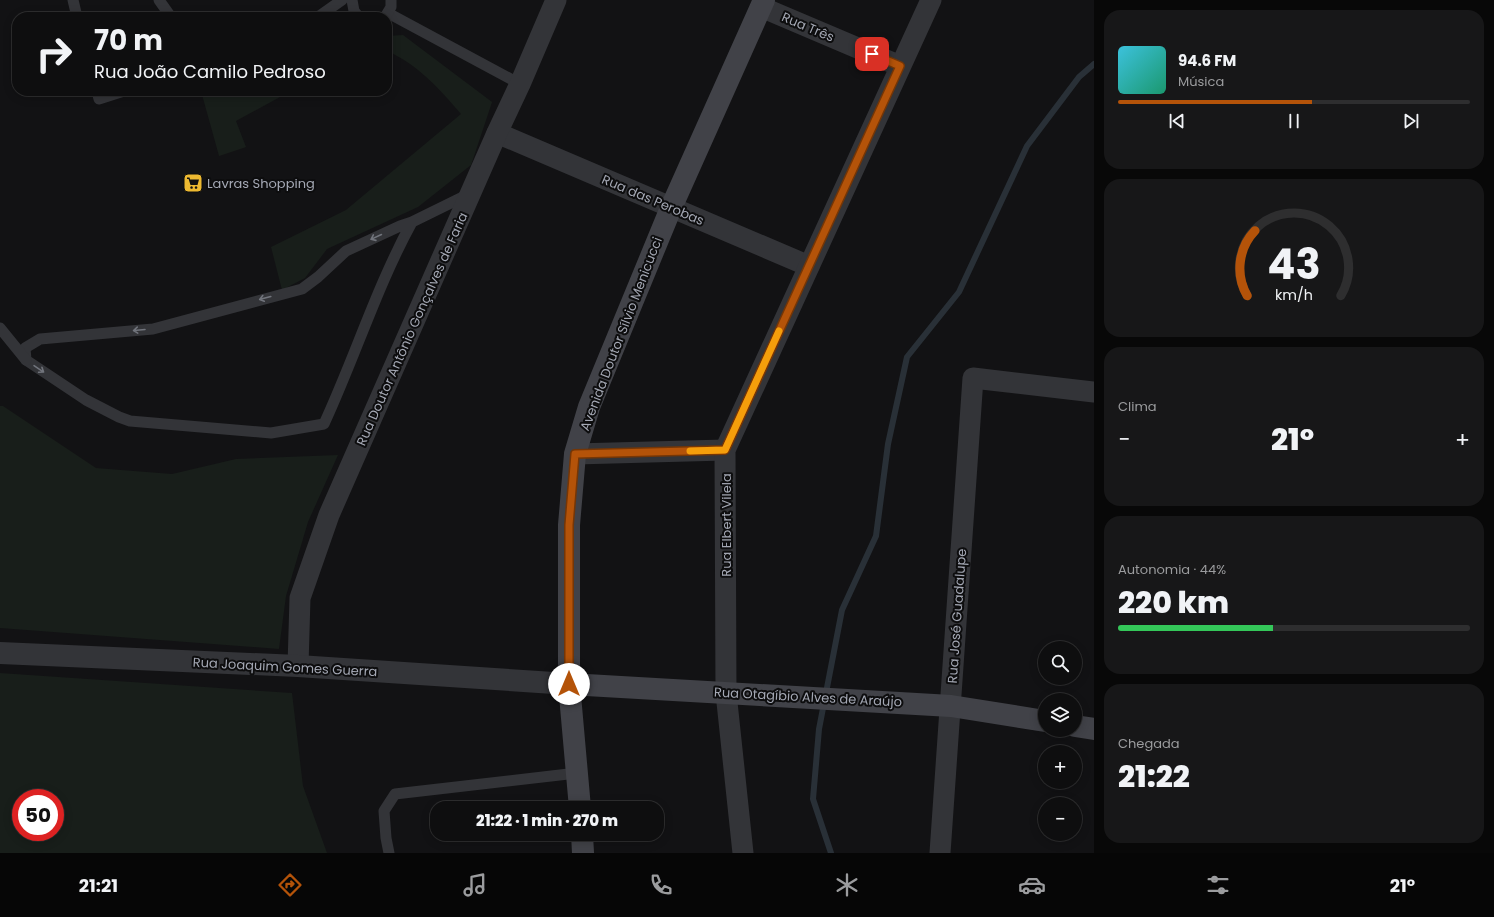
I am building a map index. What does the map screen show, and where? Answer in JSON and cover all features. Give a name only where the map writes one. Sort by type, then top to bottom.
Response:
[{"type":"main road","name":"Avenida Doutor Sílvio Menicucci","points":[[579,801],[569,684],[569,525],[575,454],[589,407],[671,208],[762,3]]},
{"type":"main road","name":"Rua Otagíbio Alves de Araújo","points":[[569,684],[951,706],[1038,720]]},
{"type":"main road","points":[[1082,727],[1094,729]]},
{"type":"main road","points":[[582,841],[583,853]]},
{"type":"street","name":"Rua Doutor Antônio Gonçalves de Faria","points":[[298,666],[300,598],[330,515],[556,0]]},
{"type":"street","name":"Rua Elbert Vilela","points":[[743,853],[726,693],[725,450],[930,0]]},
{"type":"street","name":"Rua Três","points":[[762,3],[900,66]]},
{"type":"street","name":"Rua das Perobas","points":[[497,133],[808,266]]},
{"type":"street","name":"Rua José Guadalupe","points":[[940,853],[973,378],[1094,392]]},
{"type":"street","points":[[575,454],[725,450]]},
{"type":"street","name":"Rua Joaquim Gomes Guerra","points":[[0,653],[298,666],[569,684]]},
{"type":"lane","points":[[73,0],[76,12]]},
{"type":"lane","points":[[159,0],[167,12]]},
{"type":"lane","points":[[325,12],[342,0]]},
{"type":"lane","points":[[352,0],[355,12]]},
{"type":"lane","points":[[388,12],[391,7],[391,0]]},
{"type":"lane","points":[[392,18],[520,84]]},
{"type":"lane","points":[[98,96],[99,99],[108,96]]},
{"type":"lane","points":[[26,360],[25,348],[40,339],[152,329],[302,289],[318,278],[346,252],[472,193]]},
{"type":"lane","points":[[0,328],[26,360],[86,400],[130,421],[271,433],[324,424],[336,399],[397,249],[412,222]]},
{"type":"lane","points":[[389,853],[386,838],[384,811],[395,794],[577,773]]},
{"type":"shaded area","points":[[403,35],[492,102],[471,165],[418,207],[327,249],[305,278],[282,290],[271,247],[346,210],[461,114],[445,95],[418,70],[392,53],[392,36]]},
{"type":"shaded area","points":[[202,96],[282,96],[236,121],[246,147],[219,156]]},
{"type":"shaded area","points":[[0,406],[3,406],[96,468],[172,474],[236,459],[338,455],[308,522],[286,596],[279,649],[0,628]]},
{"type":"shaded area","points":[[0,673],[292,693],[303,786],[327,853],[0,853]]},
{"type":"waterway","points":[[831,853],[813,799],[819,729],[842,610],[876,536],[888,444],[907,357],[959,292],[1027,146],[1079,77],[1094,64]]},
{"type":"slow traffic","points":[[690,451],[725,450],[779,331]]},
{"type":"place","name":"Lavras Shopping","points":[[193,183]]},
{"type":"route","points":[[569,684],[569,525],[575,454],[725,450],[900,66],[872,54]]}]
